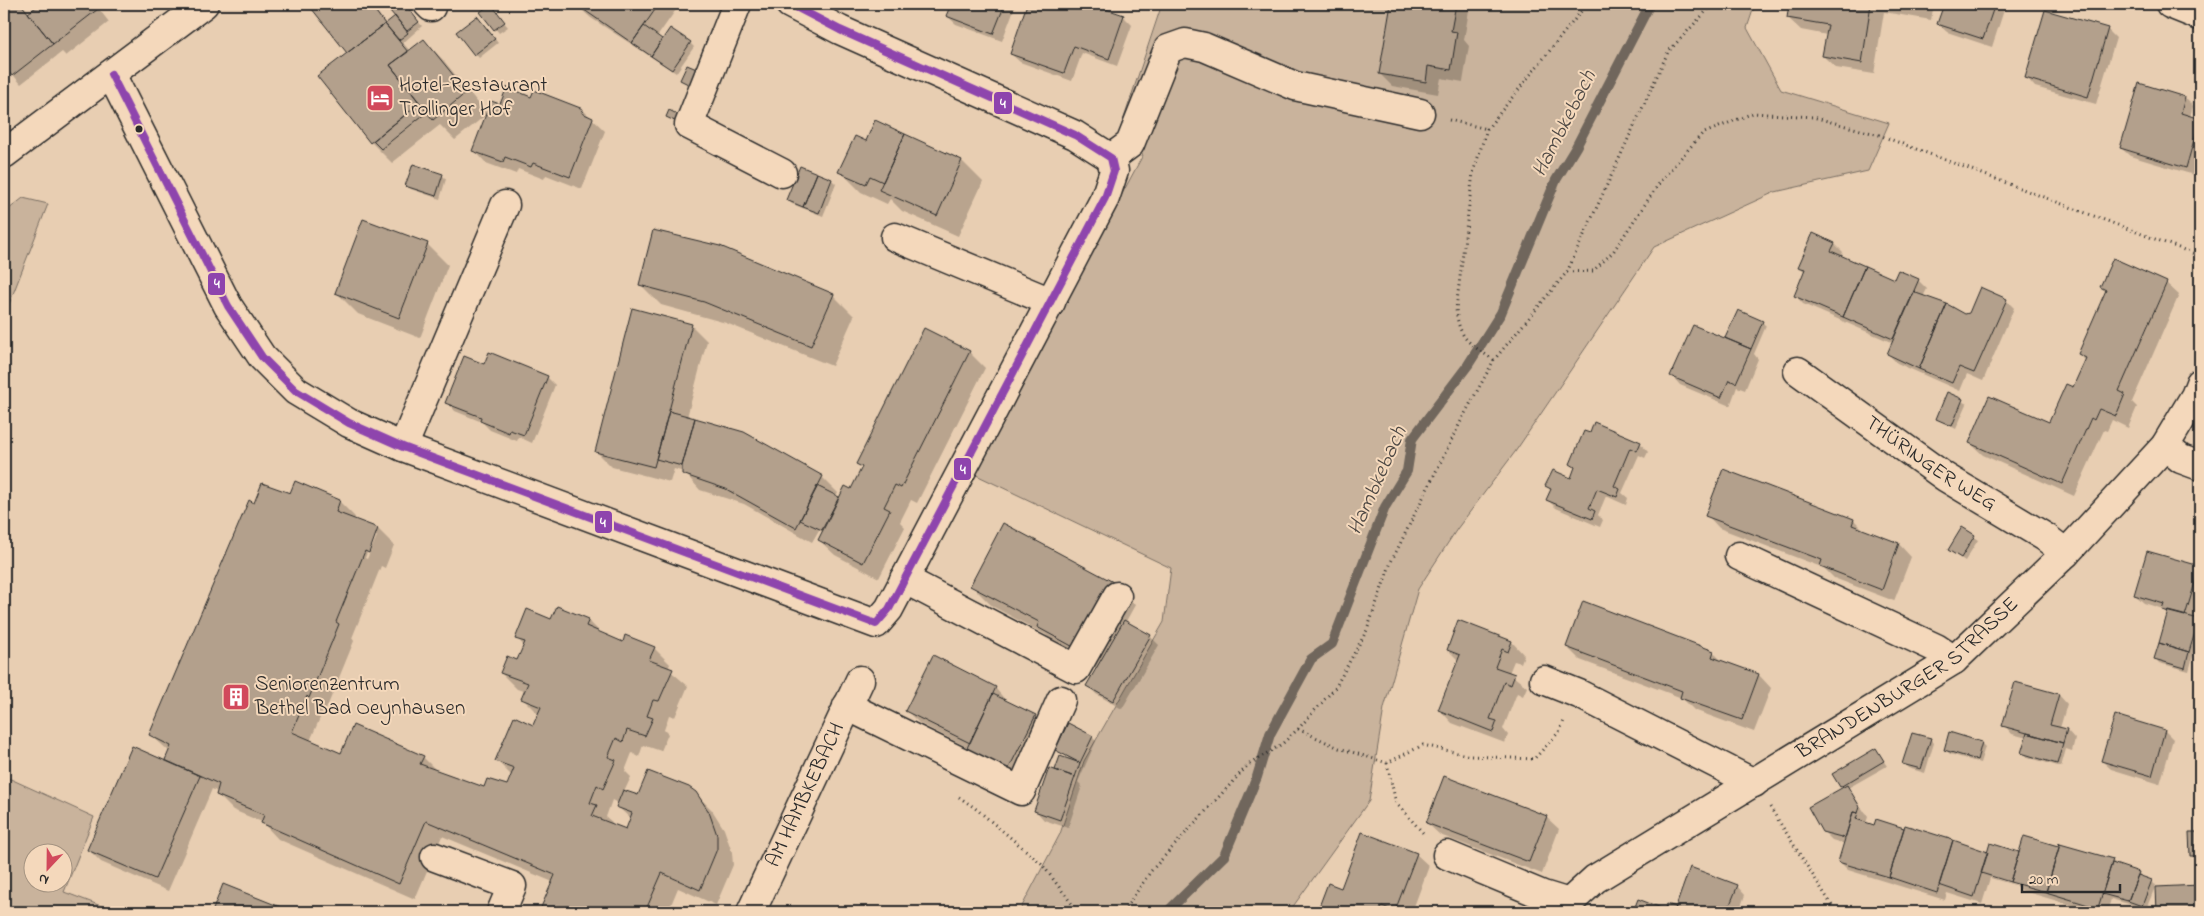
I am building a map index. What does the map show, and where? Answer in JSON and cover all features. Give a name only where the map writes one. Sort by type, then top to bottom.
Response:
[{"type":"street","points":[[4,154],[204,4]]},
{"type":"street","points":[[737,4],[689,125],[782,172]]},
{"type":"street","points":[[111,74],[228,306],[262,357],[296,391],[349,423],[403,447],[876,624],[888,609],[1051,302],[1105,198],[1114,171],[1111,158],[1074,135],[840,30],[790,4]]},
{"type":"street","points":[[2170,4],[2200,16]]},
{"type":"street","points":[[1111,158],[1130,144],[1168,49],[1185,43],[1204,47],[1295,86],[1420,113]]},
{"type":"street","points":[[403,447],[505,205]]},
{"type":"street","points":[[895,237],[1051,302]]},
{"type":"street","name":"THÜRINGER WEG","points":[[1798,371],[1945,477],[2045,537],[2066,552]]},
{"type":"street","name":"BRANDENBURGER STRASSE","points":[[1564,908],[1595,879],[1954,660],[2066,552],[2165,446],[2200,383]]},
{"type":"street","points":[[2165,446],[2181,459],[2200,466]]},
{"type":"street","points":[[1739,556],[1936,648],[1954,660]]},
{"type":"street","points":[[904,579],[1076,669],[1117,596]]},
{"type":"street","name":"AM HAMBKEBACH","points":[[751,912],[860,680]]},
{"type":"street","points":[[1544,680],[1579,694],[1754,783]]},
{"type":"street","points":[[847,706],[1021,791],[1061,700]]},
{"type":"street","points":[[1447,856],[1543,895],[1564,908]]},
{"type":"street","points":[[435,857],[512,886],[501,912]]},
{"type":"path","points":[[1494,360],[1467,343],[1458,327],[1456,309],[1473,173],[1488,129],[1587,4]]},
{"type":"path","points":[[1123,912],[1151,872],[1248,765],[1282,744],[1298,729],[1334,688],[1367,630],[1391,562],[1463,416],[1494,360],[1567,272],[1668,52],[1713,4]]},
{"type":"path","points":[[1420,113],[1488,129]]},
{"type":"path","points":[[1567,272],[1593,271],[1613,252],[1662,179],[1702,134],[1753,114],[1813,117],[1880,135],[2200,256]]},
{"type":"path","points":[[1298,729],[1339,748],[1387,763],[1423,745],[1471,756],[1534,759],[1558,732],[1579,694]]},
{"type":"path","points":[[1387,763],[1396,803],[1447,856]]},
{"type":"path","points":[[1754,783],[1836,912]]},
{"type":"path","points":[[951,792],[975,808],[1041,864],[1078,912]]},
{"type":"shaded area","points":[[1162,4],[1755,4],[1747,28],[1781,90],[1889,123],[1868,171],[1775,192],[1654,247],[1515,452],[1457,529],[1418,589],[1384,708],[1369,801],[1289,912],[1019,912],[1060,834],[1084,761],[1164,622],[1171,568],[972,473],[1143,155],[1116,142]]},
{"type":"shaded area","points":[[23,198],[48,204],[4,317],[4,213]]},
{"type":"shaded area","points":[[4,776],[94,817],[72,872],[72,844],[22,844],[22,894],[69,894],[117,912],[4,912]]},
{"type":"building","points":[[4,4],[21,4],[53,44],[12,76],[4,66]]},
{"type":"building","points":[[40,4],[93,4],[98,9],[53,44],[28,13]]},
{"type":"building","points":[[308,4],[370,4],[385,24],[347,53]]},
{"type":"building","points":[[399,4],[405,4],[419,22],[407,31],[390,11]]},
{"type":"building","points":[[491,4],[505,22],[494,30],[480,12]]},
{"type":"building","points":[[578,4],[659,4],[632,43]]},
{"type":"building","points":[[951,4],[1005,4],[993,34],[946,16]]},
{"type":"building","points":[[1027,4],[1091,4],[1124,15],[1109,59],[1074,46],[1064,73],[1010,54]]},
{"type":"building","points":[[1391,4],[1456,4],[1451,31],[1457,32],[1451,70],[1428,66],[1426,82],[1379,74]]},
{"type":"building","points":[[1789,4],[1871,4],[1862,63],[1822,56],[1828,25],[1787,18]]},
{"type":"building","points":[[1894,4],[1919,4],[1919,8]]},
{"type":"building","points":[[1944,4],[1995,4],[1983,39],[1937,24]]},
{"type":"building","points":[[2045,10],[2108,28],[2088,97],[2025,78]]},
{"type":"building","points":[[395,16],[408,33],[399,40],[385,24]]},
{"type":"building","points":[[477,16],[495,39],[474,55],[456,32]]},
{"type":"building","points":[[385,24],[408,52],[390,65],[420,103],[370,143],[317,76]]},
{"type":"building","points":[[644,26],[662,39],[651,56],[632,43]]},
{"type":"building","points":[[670,28],[691,42],[672,70],[651,56]]},
{"type":"building","points":[[424,39],[467,92],[433,120],[390,65]]},
{"type":"building","points":[[687,65],[699,70],[692,86],[680,80]]},
{"type":"building","points":[[2139,83],[2185,97],[2181,113],[2200,119],[2186,168],[2120,148]]},
{"type":"building","points":[[507,87],[531,97],[534,90],[583,109],[582,113],[593,118],[570,177],[533,163],[531,167],[505,157],[503,162],[472,151],[491,101],[500,104]]},
{"type":"building","points":[[420,103],[427,112],[381,149],[373,141]]},
{"type":"building","points":[[669,110],[679,115],[677,122],[666,117]]},
{"type":"building","points":[[875,120],[905,134],[883,182],[870,176],[866,184],[838,172],[855,136],[866,141]]},
{"type":"building","points":[[905,134],[962,160],[937,216],[879,190]]},
{"type":"building","points":[[413,164],[443,174],[436,196],[405,186]]},
{"type":"building","points":[[800,166],[817,173],[803,207],[786,200]]},
{"type":"building","points":[[817,173],[832,179],[819,213],[803,207]]},
{"type":"building","points":[[363,219],[428,243],[399,318],[335,293]]},
{"type":"building","points":[[653,230],[720,246],[834,294],[811,346],[704,302],[639,285]]},
{"type":"building","points":[[1813,233],[1835,243],[1831,251],[1865,266],[1843,317],[1794,296],[1805,269],[1798,267]]},
{"type":"building","points":[[2113,258],[2167,282],[2119,391],[2125,394],[2116,416],[2099,409],[2094,420],[2091,418],[2062,484],[1969,443],[1989,396],[2049,422],[2066,384],[2073,387],[2086,358],[2078,354],[2106,290],[2100,287]]},
{"type":"building","points":[[1865,266],[1894,279],[1898,270],[1919,279],[1893,339],[1843,317]]},
{"type":"building","points":[[1980,287],[2007,299],[1974,373],[1959,367],[1952,383],[1919,369],[1947,304],[1965,314],[1969,313]]},
{"type":"building","points":[[1915,290],[1916,293],[1947,304],[1919,369],[1887,354]]},
{"type":"building","points":[[632,308],[692,324],[654,467],[595,452]]},
{"type":"building","points":[[1738,310],[1763,321],[1751,349],[1725,338]]},
{"type":"building","points":[[1693,325],[1751,349],[1736,383],[1729,380],[1721,398],[1670,376]]},
{"type":"building","points":[[924,328],[970,351],[901,488],[895,485],[884,507],[890,510],[863,563],[818,540],[845,486],[851,489],[862,467],[856,464]]},
{"type":"building","points":[[489,352],[548,376],[524,435],[510,430],[509,433],[480,421],[481,417],[445,403],[464,356],[484,364]]},
{"type":"building","points":[[1947,392],[1963,399],[1952,426],[1936,419]]},
{"type":"building","points":[[669,411],[695,418],[682,466],[656,459]]},
{"type":"building","points":[[695,418],[744,432],[823,476],[796,528],[726,489],[682,474],[682,466]]},
{"type":"building","points":[[1594,422],[1641,442],[1637,451],[1630,448],[1614,486],[1620,489],[1617,497],[1597,489],[1589,508],[1595,511],[1592,519],[1546,500],[1551,489],[1545,486],[1553,470],[1571,478],[1575,467],[1570,464],[1584,431],[1590,433]]},
{"type":"building","points":[[1723,469],[1854,519],[1852,525],[1899,543],[1882,590],[1820,566],[1822,560],[1705,516]]},
{"type":"building","name":"Seniorenzentrum Bethel Bad Oeynhausen","points":[[295,481],[340,500],[336,512],[378,528],[369,553],[365,551],[336,622],[339,624],[309,698],[307,696],[292,732],[341,753],[353,725],[424,756],[420,764],[484,787],[487,779],[507,785],[514,768],[495,761],[514,716],[533,725],[541,707],[521,699],[528,683],[500,673],[507,656],[517,660],[525,642],[515,639],[527,609],[551,619],[557,606],[589,619],[586,626],[623,642],[625,635],[655,647],[649,660],[673,669],[659,701],[653,700],[647,716],[653,718],[645,736],[627,730],[623,742],[616,738],[608,757],[616,760],[603,789],[597,785],[590,803],[597,805],[592,816],[626,829],[632,813],[616,807],[623,790],[638,795],[648,771],[689,787],[696,792],[709,812],[717,835],[717,849],[700,890],[662,873],[645,912],[539,912],[555,875],[426,821],[399,884],[261,823],[264,815],[216,795],[219,784],[165,760],[171,746],[149,735],[249,500],[254,503],[262,483],[290,493]]},
{"type":"building","points":[[817,486],[839,497],[822,530],[800,520]]},
{"type":"building","points":[[1003,523],[1115,583],[1079,650],[1037,627],[1039,622],[970,586]]},
{"type":"building","points":[[1962,527],[1975,535],[1961,558],[1948,550]]},
{"type":"building","points":[[2147,551],[2200,566],[2185,616],[2162,610],[2164,604],[2134,595]]},
{"type":"building","points":[[1583,601],[1714,651],[1712,657],[1759,674],[1742,720],[1680,698],[1682,691],[1566,647]]},
{"type":"building","points":[[2168,611],[2199,619],[2189,652],[2159,643]]},
{"type":"building","points":[[1124,620],[1151,635],[1113,701],[1086,686]]},
{"type":"building","points":[[1458,620],[1512,641],[1508,652],[1502,649],[1495,667],[1515,674],[1511,685],[1504,682],[1490,719],[1497,721],[1493,732],[1438,710],[1460,655],[1447,650]]},
{"type":"building","points":[[2159,643],[2189,652],[2185,668],[2154,659]]},
{"type":"building","points":[[933,655],[996,687],[970,743],[905,711]]},
{"type":"building","points":[[2015,682],[2059,694],[2050,725],[2067,729],[2063,743],[2002,726]]},
{"type":"building","points":[[993,694],[1036,715],[1008,770],[966,750]]},
{"type":"building","points":[[2115,715],[2165,730],[2152,776],[2101,761]]},
{"type":"building","points":[[1068,723],[1093,736],[1080,763],[1055,750]]},
{"type":"building","points":[[1949,732],[1982,742],[1977,760],[1944,750]]},
{"type":"building","points":[[1912,733],[1931,738],[1921,769],[1902,764]]},
{"type":"building","points":[[2027,733],[2063,743],[2057,764],[2021,753]]},
{"type":"building","points":[[132,746],[200,776],[155,879],[87,850]]},
{"type":"building","points":[[1876,748],[1884,761],[1840,787],[1832,774]]},
{"type":"building","points":[[1060,756],[1080,763],[1075,777],[1055,770]]},
{"type":"building","points":[[1049,768],[1075,777],[1060,820],[1034,811]]},
{"type":"building","points":[[1444,776],[1547,816],[1529,862],[1426,823]]},
{"type":"building","points":[[1847,785],[1860,807],[1858,813],[1853,812],[1845,838],[1822,832],[1808,807]]},
{"type":"building","points":[[1853,812],[1858,813],[1856,819],[1874,825],[1876,819],[1904,828],[1889,877],[1838,862]]},
{"type":"building","points":[[1905,825],[1953,840],[1937,893],[1889,877]]},
{"type":"building","points":[[1362,832],[1417,853],[1395,911],[1382,906],[1380,912],[1317,912],[1328,883],[1341,888]]},
{"type":"building","points":[[2189,832],[2200,832],[2200,856],[2190,856]]},
{"type":"building","points":[[2024,836],[2058,846],[2060,844],[2046,892],[2010,882]]},
{"type":"building","points":[[1953,840],[1988,852],[1974,897],[1939,885]]},
{"type":"building","points":[[1990,843],[2019,852],[2010,882],[1981,873]]},
{"type":"building","points":[[2060,844],[2113,859],[2098,908],[2046,892]]},
{"type":"building","points":[[2112,863],[2139,872],[2128,901],[2102,894]]},
{"type":"building","points":[[1690,867],[1738,885],[1727,912],[1674,912]]},
{"type":"building","points":[[2138,875],[2152,880],[2142,906],[2128,901]]},
{"type":"building","points":[[223,884],[293,912],[212,912]]},
{"type":"building","points":[[2200,885],[2200,912],[2157,912],[2156,887]]},
{"type":"building","points":[[1638,899],[1664,909],[1667,904],[1676,907],[1674,912],[1633,912]]},
{"type":"waterway","name":"Hambkebach","points":[[1167,912],[1224,856],[1257,777],[1270,734],[1311,659],[1332,644],[1385,507],[1407,471],[1412,439],[1468,365],[1501,313],[1556,180],[1576,147],[1650,4]]},
{"type":"transit line","name":"4","points":[[111,74],[228,306],[262,357],[296,391],[349,423],[403,447],[876,624],[889,609],[1105,198],[1114,171],[1111,158],[1075,135],[840,30],[790,4]]},
{"type":"place","name":"Hotel-Restaurant Trollinger Hof","points":[[380,98]]},
{"type":"place","name":"Seniorenzentrum Bethel Bad Oeynhausen","points":[[236,697]]}]
